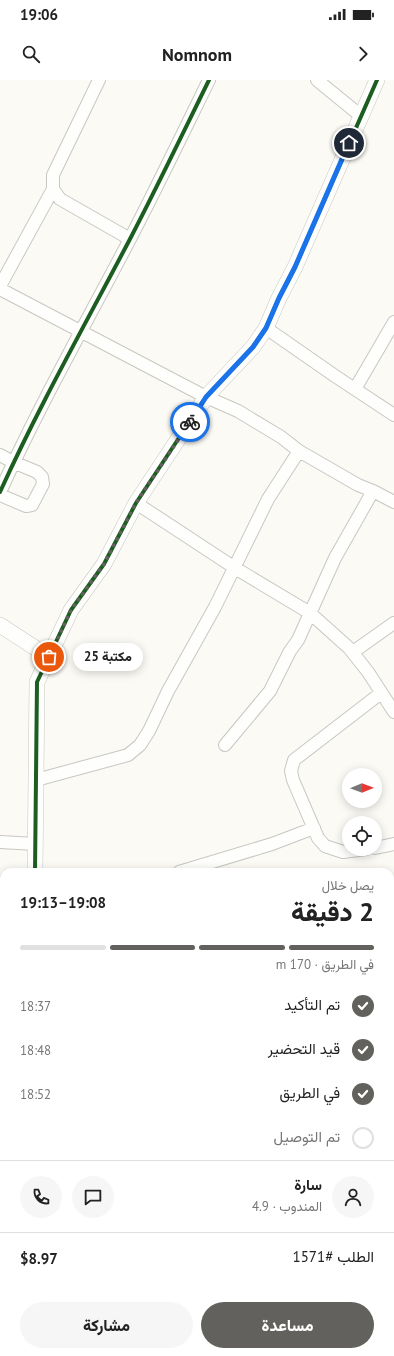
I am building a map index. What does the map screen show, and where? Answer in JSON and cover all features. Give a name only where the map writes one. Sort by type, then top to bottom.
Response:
[{"type":"street","points":[[99,80],[53,175],[53,189],[0,288],[80,332],[206,397],[238,411],[281,437],[299,451],[358,485],[394,502]]},
{"type":"street","points":[[0,454],[13,462],[38,472],[42,477],[43,484],[32,505],[26,506],[0,493],[13,462],[130,239],[209,80]]},
{"type":"street","points":[[317,80],[361,116]]},
{"type":"street","points":[[35,868],[37,682],[71,610],[104,564],[136,503],[206,397],[253,347],[266,328],[295,267],[377,80]]},
{"type":"street","points":[[53,189],[60,199],[130,239]]},
{"type":"street","points":[[355,389],[374,359],[394,322]]},
{"type":"street","points":[[266,328],[394,415]]},
{"type":"street","points":[[36,780],[128,755],[140,745],[149,731],[168,691],[215,607],[268,499],[299,451]]},
{"type":"street","points":[[225,745],[270,690],[290,651],[298,640],[335,558],[373,491]]},
{"type":"street","points":[[136,503],[235,568],[310,613],[353,652],[394,712]]},
{"type":"street","points":[[353,652],[394,623]]},
{"type":"street","points":[[0,625],[49,657]]},
{"type":"street","points":[[342,852],[325,846],[318,838],[293,780],[291,771],[294,760],[340,723],[381,693]]},
{"type":"street","points":[[192,868],[272,844],[314,828]]},
{"type":"street","points":[[0,842],[36,844]]},
{"type":"street","points":[[382,847],[394,844]]},
{"type":"cycle path","points":[[0,492],[63,365],[170,160],[209,80]]},
{"type":"cycle path","points":[[35,868],[37,682],[71,610],[104,564],[136,503],[206,397],[253,347],[266,328],[295,267],[377,80]]},
{"type":"way so far","points":[[49,657],[71,610],[104,564],[136,503],[190,422]]},
{"type":"place","name":"مكتبة 25","points":[[49,657]]},
{"type":"route","points":[[190,422],[206,397],[253,347],[266,328],[295,267],[349,143]]}]
